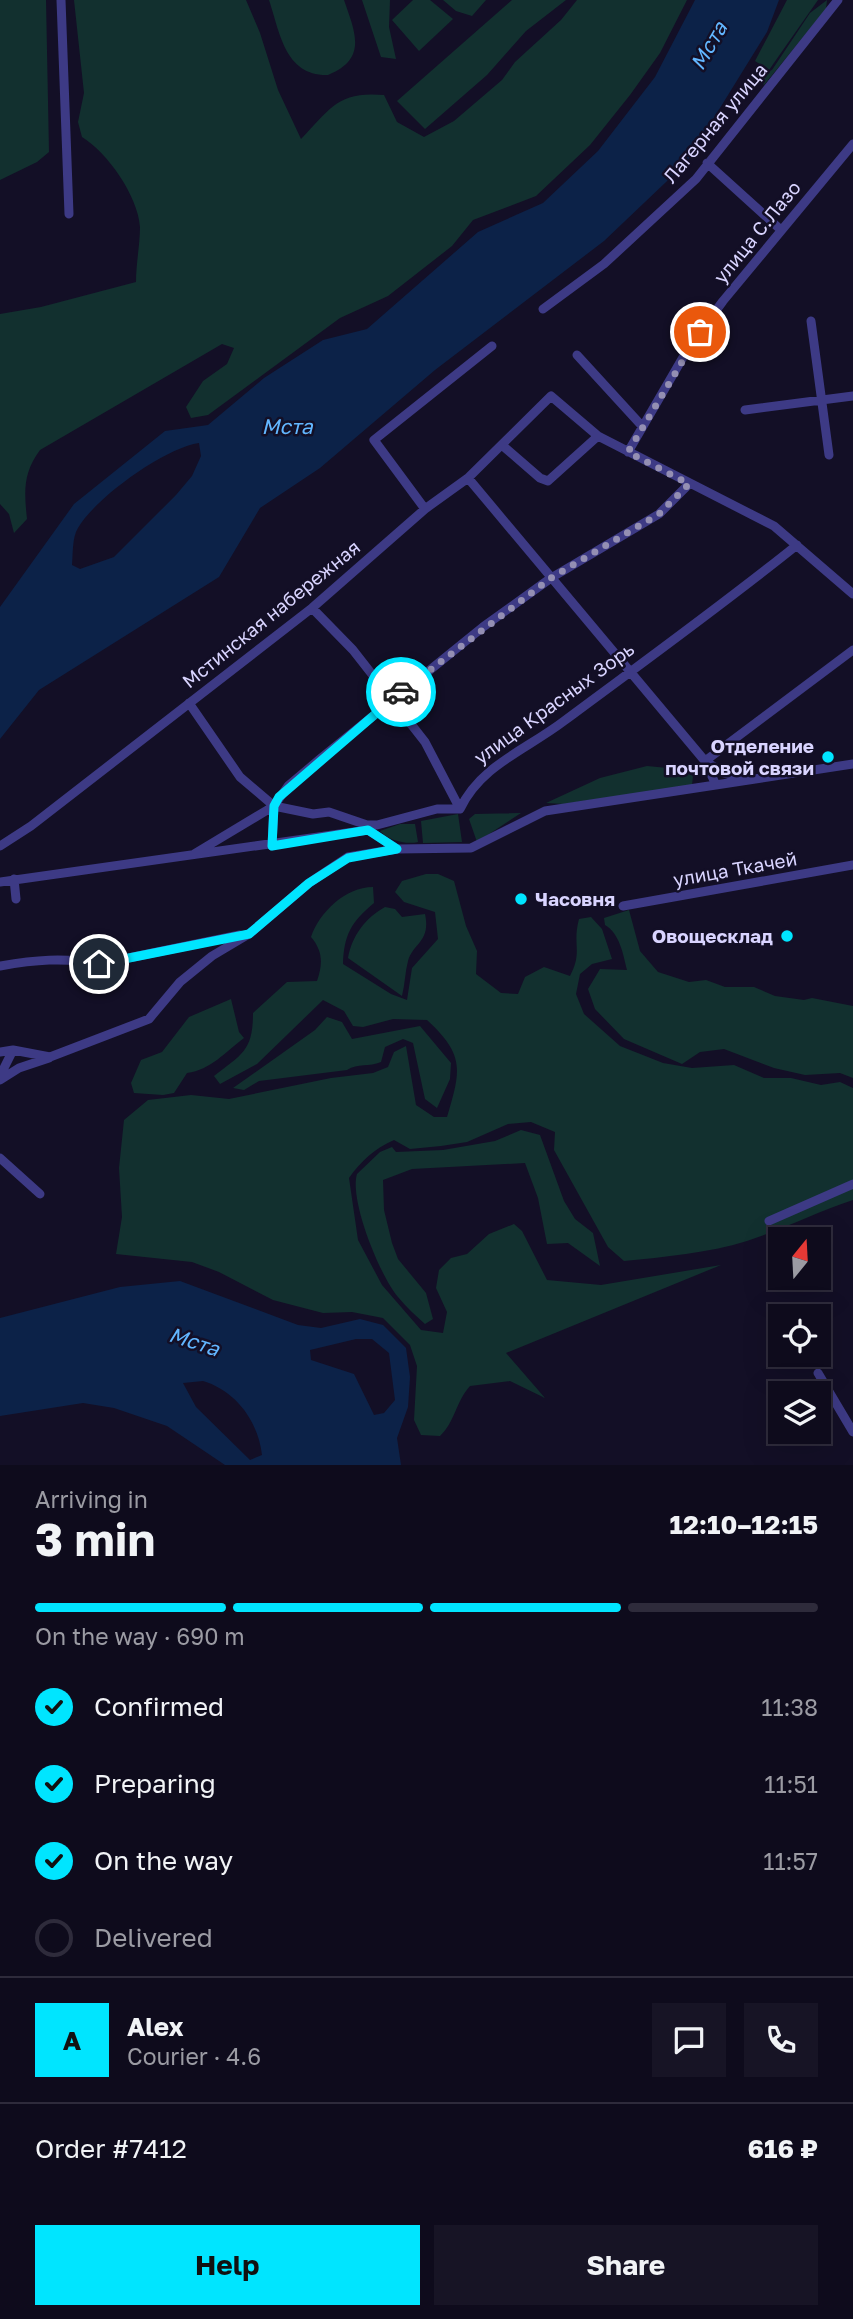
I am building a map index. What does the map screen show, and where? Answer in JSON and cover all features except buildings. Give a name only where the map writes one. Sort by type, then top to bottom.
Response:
[{"type":"street","points":[[61,0],[69,214]]},
{"type":"street","name":"Лагерная улица","points":[[542,309],[604,264],[696,179],[838,0]]},
{"type":"street","name":"улица С.Лазо","points":[[628,452],[689,347],[781,230],[853,145]]},
{"type":"street","points":[[707,163],[781,230]]},
{"type":"street","points":[[811,321],[829,455]]},
{"type":"street","points":[[425,509],[374,440],[492,346]]},
{"type":"street","points":[[577,355],[642,426]]},
{"type":"street","name":"Мстинская набережная","points":[[0,846],[31,825],[312,608],[425,509],[468,478],[551,396],[598,436]]},
{"type":"street","points":[[744,410],[853,396]]},
{"type":"street","points":[[503,446],[540,478],[548,481],[598,436],[774,526],[853,594]]},
{"type":"street","points":[[468,478],[705,761],[715,783]]},
{"type":"street","points":[[191,856],[274,806],[288,786],[393,699],[551,578],[659,514],[689,484]]},
{"type":"street","name":"улица Красных Зорь","points":[[460,808],[478,778],[560,724],[666,643],[708,616],[797,545]]},
{"type":"street","points":[[189,703],[240,777],[274,806],[313,814],[329,812],[367,825],[377,825],[437,809],[460,808],[425,742],[393,699],[312,608]]},
{"type":"street","points":[[705,761],[853,650]]},
{"type":"street","points":[[705,761],[724,773],[750,780]]},
{"type":"street","points":[[0,1078],[19,1068],[149,1019],[180,982],[212,956],[249,934],[309,883],[348,858],[397,849],[471,848],[545,811],[853,764]]},
{"type":"street","points":[[272,846],[274,806]]},
{"type":"street","points":[[0,882],[272,846],[368,830],[397,849]]},
{"type":"street","name":"улица Ткачей","points":[[623,906],[853,864]]},
{"type":"street","points":[[14,879],[16,900]]},
{"type":"street","points":[[0,966],[44,959],[75,959],[99,964],[249,934]]},
{"type":"street","points":[[0,1052],[13,1050],[50,1057]]},
{"type":"street","points":[[0,1078],[13,1050]]},
{"type":"street","points":[[0,1158],[40,1195]]},
{"type":"street","points":[[769,1222],[853,1184]]},
{"type":"street","points":[[818,1373],[853,1432]]},
{"type":"green space","points":[[0,0],[46,0],[49,152],[37,162],[0,180]]},
{"type":"green space","points":[[74,0],[246,0],[260,33],[278,90],[301,139],[336,104],[368,94],[384,95],[397,122],[424,137],[454,121],[502,80],[515,62],[561,20],[577,0],[687,0],[660,53],[630,95],[590,145],[536,196],[473,220],[452,246],[388,296],[340,318],[208,415],[191,418],[186,407],[203,381],[227,364],[234,348],[222,344],[40,450],[30,467],[26,483],[27,519],[14,533],[9,514],[0,504],[0,314],[41,307],[136,282],[140,227],[134,202],[111,164],[82,137],[78,122],[84,93]]},
{"type":"green space","points":[[269,0],[344,0],[352,23],[355,44],[349,61],[328,75],[302,68],[286,50]]},
{"type":"green space","points":[[362,0],[390,0],[389,27],[396,59],[381,57]]},
{"type":"green space","points":[[413,0],[430,0],[453,19],[419,51],[392,20]]},
{"type":"green space","points":[[443,0],[486,0],[472,16],[456,11]]},
{"type":"green space","points":[[512,0],[566,0],[526,31],[487,75],[425,129],[397,101]]},
{"type":"green space","points":[[787,0],[818,0],[769,70],[755,61]]},
{"type":"green space","points":[[827,0],[826,9],[764,85],[753,73],[757,67],[765,73],[772,70],[810,13]]},
{"type":"green space","points":[[647,766],[678,769],[693,776],[692,785],[564,804],[546,803],[600,778]]},
{"type":"green space","points":[[521,813],[477,842],[469,819],[475,814]]},
{"type":"green space","points":[[458,814],[462,842],[423,843],[421,821]]},
{"type":"green space","points":[[400,824],[415,824],[418,842],[398,841],[380,831]]},
{"type":"green space","points":[[426,874],[438,874],[454,881],[466,926],[477,951],[476,974],[501,993],[518,994],[525,977],[544,967],[570,976],[577,954],[579,919],[591,917],[602,929],[612,959],[592,964],[580,974],[576,994],[584,1014],[620,1046],[663,1063],[692,1068],[734,1065],[764,1078],[791,1078],[821,1085],[840,1082],[853,1088],[853,1200],[783,1227],[768,1227],[768,1233],[747,1241],[686,1254],[624,1261],[608,1247],[554,1150],[555,1132],[531,1122],[508,1124],[467,1142],[441,1146],[410,1149],[394,1140],[368,1156],[349,1178],[358,1240],[382,1285],[421,1330],[443,1333],[447,1312],[436,1288],[439,1270],[451,1258],[467,1254],[489,1234],[514,1224],[522,1231],[547,1280],[601,1285],[721,1265],[506,1353],[545,1398],[510,1381],[470,1386],[440,1436],[421,1435],[414,1420],[417,1366],[410,1345],[383,1318],[352,1312],[323,1313],[273,1300],[219,1272],[192,1262],[116,1254],[122,1217],[119,1168],[124,1120],[148,1100],[191,1095],[229,1099],[331,1078],[373,1073],[388,1067],[394,1052],[406,1046],[416,1105],[434,1117],[447,1117],[455,1087],[457,1064],[448,1043],[427,1020],[393,1019],[363,1027],[353,1026],[344,1011],[323,1000],[257,1064],[220,1084],[214,1076],[244,1051],[251,1036],[253,1013],[287,982],[317,981],[321,958],[311,937],[320,919],[334,903],[353,891],[373,887],[374,903],[350,930],[343,964],[391,994],[407,1000],[412,968],[438,939],[435,912],[404,902],[395,892],[402,881]]},
{"type":"green space","points":[[385,907],[395,909],[402,917],[425,914],[426,931],[410,955],[402,996],[348,958],[360,928]]},
{"type":"green space","points":[[629,910],[640,951],[658,972],[689,982],[706,980],[725,987],[754,987],[775,996],[804,1000],[812,998],[853,1006],[853,1078],[840,1073],[805,1075],[774,1068],[724,1049],[700,1052],[682,1064],[624,1039],[595,1009],[588,989],[600,969],[627,970],[620,945],[605,925],[604,918]]},
{"type":"green space","points":[[231,999],[239,1032],[244,1038],[211,1064],[187,1073],[174,1093],[134,1093],[131,1083],[141,1060],[162,1052],[189,1017]]},
{"type":"green space","points":[[327,1017],[342,1022],[352,1039],[420,1026],[451,1063],[450,1079],[437,1108],[425,1099],[413,1043],[403,1039],[385,1047],[381,1062],[347,1070],[259,1081],[244,1090],[233,1088],[315,1030]]},
{"type":"green space","points":[[521,1130],[540,1135],[564,1201],[575,1219],[593,1233],[600,1266],[568,1243],[547,1244],[538,1198],[525,1163],[412,1169],[383,1180],[384,1210],[398,1259],[426,1293],[433,1319],[425,1324],[398,1297],[375,1256],[358,1201],[357,1174],[380,1152],[392,1147],[396,1152],[443,1150],[495,1141]]},
{"type":"water","name":"Мста","points":[[695,0],[779,0],[767,32],[686,163],[604,241],[435,370],[320,468],[260,508],[219,577],[39,690],[0,739],[0,607],[74,504],[165,431],[208,425],[264,378],[323,340],[367,329],[478,232],[543,203],[598,151],[655,77]],"holes":[[[199,443],[201,456],[192,476],[176,495],[114,557],[80,569],[72,565],[78,528],[115,489],[151,464],[185,447]]]},
{"type":"water","name":"Мста","points":[[180,1281],[298,1325],[321,1328],[360,1319],[383,1325],[406,1348],[410,1377],[408,1407],[397,1438],[401,1465],[225,1465],[167,1426],[114,1408],[83,1403],[0,1416],[0,1318],[120,1287]],"holes":[[[356,1339],[372,1339],[389,1353],[395,1400],[384,1413],[374,1415],[354,1374],[311,1360],[310,1350]],[[203,1381],[226,1392],[243,1409],[256,1430],[262,1455],[250,1460],[196,1407],[183,1383]]]},
{"type":"way so far","points":[[401,692],[483,627],[551,578],[659,514],[689,484],[628,452],[700,332]]},
{"type":"place","name":"Отделение почтовой связи","points":[[828,757]]},
{"type":"place","name":"Часовня","points":[[521,899]]},
{"type":"place","name":"Овощесклад","points":[[787,936]]},
{"type":"route","points":[[99,964],[249,934],[309,883],[348,858],[397,849],[368,830],[272,846],[274,806],[288,786],[401,692]]}]
